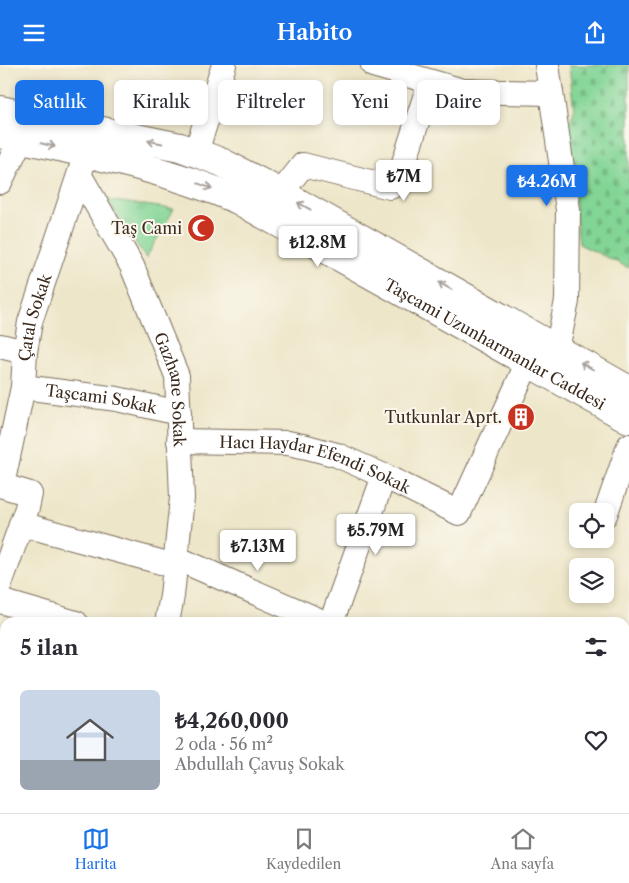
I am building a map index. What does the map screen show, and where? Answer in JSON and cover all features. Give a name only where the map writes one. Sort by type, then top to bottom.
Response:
[{"type":"main road","name":"Taşcami Uzunharmanlar Caddesi","points":[[0,110],[196,152],[242,172],[629,391]]},
{"type":"main road","name":"Taşcami Uzunharmanlar Caddesi","points":[[11,136],[83,165],[168,173],[213,188],[238,200],[629,419]]},
{"type":"street","points":[[196,152],[224,65]]},
{"type":"street","points":[[373,65],[426,80]]},
{"type":"street","points":[[547,65],[568,210],[567,301],[557,349]]},
{"type":"street","points":[[500,92],[551,93]]},
{"type":"street","points":[[279,192],[303,165],[390,187],[397,184],[417,122]]},
{"type":"street","points":[[0,182],[11,136]]},
{"type":"street","name":"Çatal Sokak","points":[[1,485],[23,387],[25,352],[30,323],[83,165]]},
{"type":"street","name":"Gazhane Sokak","points":[[83,165],[142,286],[177,376],[182,498],[172,596],[167,617]]},
{"type":"street","points":[[0,346],[25,352]]},
{"type":"street","name":"Hacı Haydar Efendi Sokak","points":[[179,441],[298,445],[337,455],[384,475],[459,513],[528,362]]},
{"type":"street","name":"Taşcami Sokak","points":[[23,387],[116,399],[178,413]]},
{"type":"street","points":[[609,503],[629,446]]},
{"type":"street","points":[[333,617],[384,475]]},
{"type":"street","points":[[0,584],[30,494],[1,485]]},
{"type":"street","points":[[21,525],[176,562],[310,617]]},
{"type":"street","points":[[0,601],[55,617]]},
{"type":"green space","points":[[569,65],[629,65],[629,268],[579,244],[568,127],[574,111]]},
{"type":"green space","points":[[107,200],[174,209],[146,258]]},
{"type":"place","name":"Taş Cami","points":[[201,228]]},
{"type":"place","name":"Tutkunlar Aprt.","points":[[521,417]]}]
